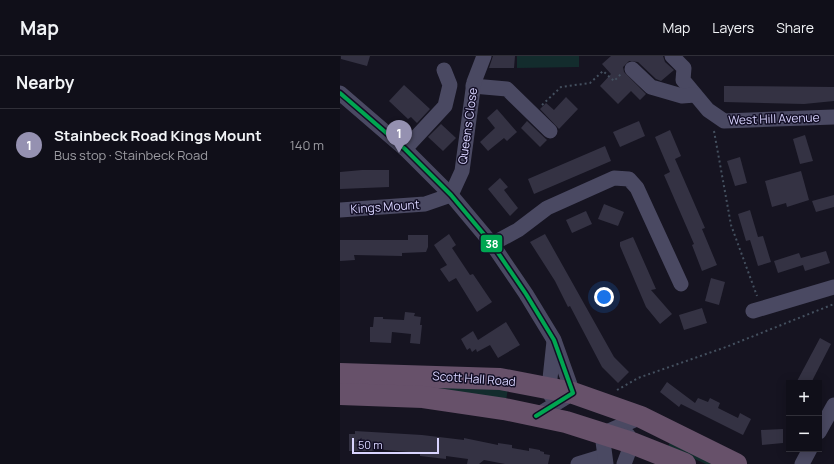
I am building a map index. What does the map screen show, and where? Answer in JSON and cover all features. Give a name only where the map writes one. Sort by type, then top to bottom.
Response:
[{"type":"highway","name":"Scott Hall Road","points":[[340,374],[500,379],[546,402],[566,422],[602,434],[632,429],[736,464]]},
{"type":"highway","name":"Scott Hall Road","points":[[340,394],[423,397],[504,409],[546,402],[574,393],[605,404],[632,429],[685,464]]},
{"type":"street","name":"Queens Close","points":[[452,195],[462,171],[473,86],[484,56]]},
{"type":"street","name":"West Hill Avenue","points":[[672,56],[684,68],[683,80],[708,110],[724,121],[834,117]]},
{"type":"street","points":[[632,69],[651,87],[682,96],[695,94]]},
{"type":"street","points":[[405,148],[445,106],[450,85],[444,70]]},
{"type":"street","points":[[473,86],[507,90],[550,131]]},
{"type":"street","points":[[340,93],[405,148],[452,195],[492,244],[526,294],[554,340],[574,393]]},
{"type":"street","points":[[492,244],[518,230],[547,208],[614,178],[629,179],[637,188],[681,284]]},
{"type":"street","name":"Kings Mount","points":[[340,210],[425,204],[452,195]]},
{"type":"street","points":[[758,309],[834,288]]},
{"type":"street","points":[[546,402],[554,340]]},
{"type":"street","points":[[822,427],[834,405]]},
{"type":"street","points":[[624,464],[632,429]]},
{"type":"street","points":[[578,464],[605,460],[602,434]]},
{"type":"street","points":[[802,464],[808,452]]},
{"type":"path","points":[[533,114],[561,87],[590,83],[603,71],[614,81],[627,68],[632,69]]},
{"type":"path","points":[[719,118],[713,133],[731,225],[758,309]]},
{"type":"path","points":[[605,404],[638,378],[726,347],[834,304]]},
{"type":"green space","points":[[517,56],[579,56],[579,67],[517,68]]},
{"type":"green space","points":[[392,382],[508,388],[506,401]]},
{"type":"green space","points":[[671,439],[723,464],[706,464],[668,447]]},
{"type":"building","points":[[341,56],[370,56],[367,66],[341,59]]},
{"type":"building","points":[[493,56],[515,56],[514,68],[489,68]]},
{"type":"building","points":[[611,56],[663,56],[665,62],[674,70],[661,81],[656,79],[638,62],[629,61],[623,67],[624,72],[646,94],[640,100],[631,91],[618,104],[600,86],[611,74],[602,64]]},
{"type":"building","points":[[404,85],[430,109],[417,123],[411,117],[408,119],[389,101]]},
{"type":"building","points":[[724,86],[834,87],[834,101],[804,104],[724,102]]},
{"type":"building","points":[[566,97],[578,109],[559,129],[540,109],[546,103],[554,110]]},
{"type":"building","points":[[497,109],[517,132],[507,141],[504,138],[488,151],[480,142],[495,128],[487,118]]},
{"type":"building","points":[[527,121],[547,140],[540,147],[521,128]]},
{"type":"building","points":[[639,121],[645,136],[620,147],[613,132]]},
{"type":"building","points":[[441,124],[456,138],[443,151],[428,137]]},
{"type":"building","points":[[670,130],[681,156],[675,159],[705,228],[702,229],[717,265],[702,271],[692,245],[694,244],[664,175],[670,172],[655,137]]},
{"type":"building","points":[[805,135],[813,161],[800,164],[793,139]]},
{"type":"building","points":[[605,146],[611,161],[534,194],[528,179]]},
{"type":"building","points":[[740,157],[747,183],[735,186],[727,161]]},
{"type":"building","points":[[389,170],[389,187],[340,189],[340,172]]},
{"type":"building","points":[[801,171],[809,200],[787,207],[786,203],[772,207],[765,181]]},
{"type":"building","points":[[500,178],[508,187],[504,190],[518,208],[510,216],[488,189]]},
{"type":"building","points":[[834,195],[834,207],[816,212],[812,201]]},
{"type":"building","points":[[604,204],[624,212],[618,226],[598,219]]},
{"type":"building","points":[[750,210],[758,237],[763,236],[771,262],[758,266],[750,240],[746,241],[738,214]]},
{"type":"building","points":[[586,211],[592,224],[572,233],[566,220]]},
{"type":"building","points":[[449,234],[456,245],[452,248],[470,275],[473,274],[492,302],[477,312],[456,278],[449,282],[440,269],[447,265],[434,245]]},
{"type":"building","points":[[545,234],[614,357],[629,372],[618,383],[602,367],[570,306],[568,307],[555,281],[530,242]]},
{"type":"building","points":[[408,235],[428,235],[428,247],[426,252],[402,253],[402,256],[354,255],[355,260],[340,261],[340,240],[408,240]]},
{"type":"building","points":[[633,237],[656,289],[651,290],[672,314],[660,324],[646,307],[620,246],[620,242]]},
{"type":"building","points":[[826,251],[830,263],[805,271],[803,265],[778,273],[774,261],[799,253],[801,258]]},
{"type":"building","points":[[711,278],[725,282],[719,305],[705,301]]},
{"type":"building","points":[[702,308],[707,323],[684,330],[679,315]]},
{"type":"building","points":[[405,312],[415,313],[414,316],[421,317],[420,325],[422,325],[420,344],[410,343],[411,334],[392,332],[391,343],[370,342],[370,327],[373,327],[374,317],[404,320]]},
{"type":"building","points":[[506,322],[520,345],[498,358],[490,345],[477,352],[476,349],[472,352],[470,348],[467,350],[461,339],[473,331],[478,340]]},
{"type":"building","points":[[820,338],[831,344],[813,380],[798,380]]},
{"type":"building","points":[[667,382],[695,403],[698,398],[708,402],[710,398],[720,403],[718,408],[738,418],[740,413],[751,419],[743,435],[681,404],[679,407],[660,392]]},
{"type":"building","points":[[783,429],[783,443],[762,445],[761,430]]},
{"type":"building","points":[[355,431],[422,435],[464,440],[464,438],[498,445],[498,443],[512,445],[512,448],[529,451],[529,448],[540,450],[544,452],[544,454],[550,455],[548,464],[505,464],[484,460],[479,464],[467,464],[468,459],[446,456],[446,459],[420,456],[420,453],[374,449],[374,451],[349,451],[349,434],[355,434]]},
{"type":"transit line","name":"38","points":[[340,93],[405,149],[451,195],[492,244],[526,294],[554,340],[573,393],[536,416]]},
{"type":"place","name":"Stainbeck Road Kings Mount","points":[[399,153]]}]
